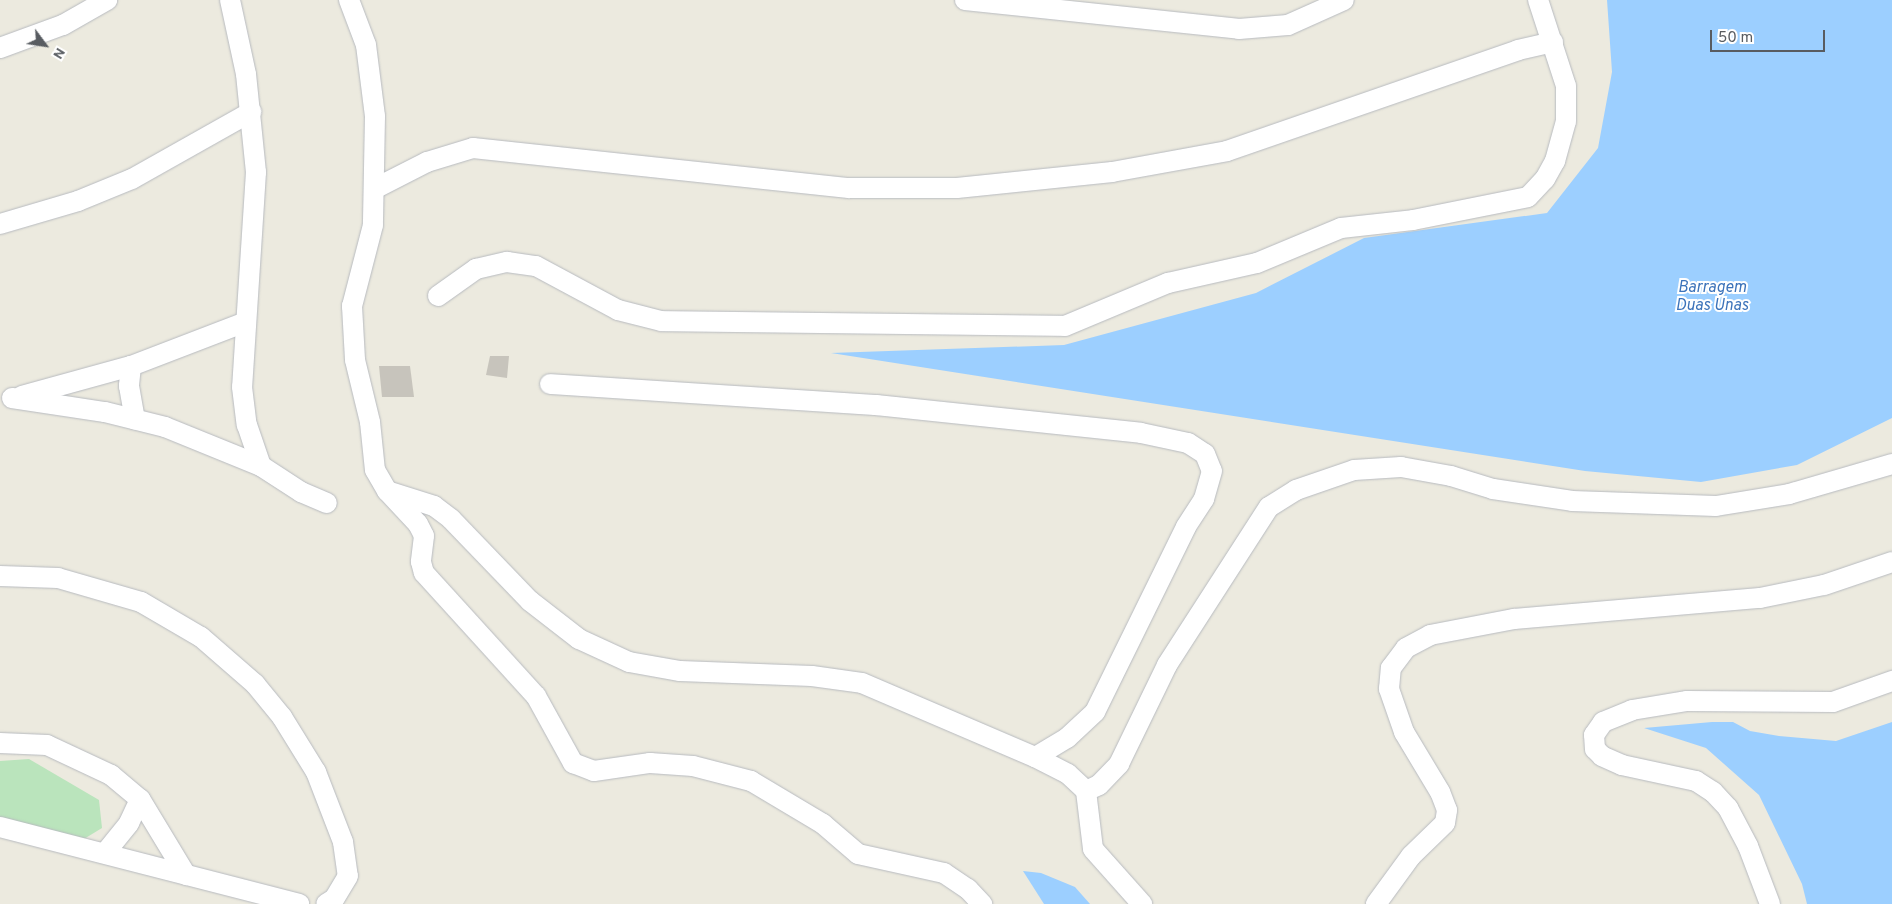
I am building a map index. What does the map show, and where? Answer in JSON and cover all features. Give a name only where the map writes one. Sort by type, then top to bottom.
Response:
[{"type":"street","points":[[0,48],[63,25],[107,0]]},
{"type":"street","points":[[230,0],[251,112],[255,222],[244,324],[242,387],[247,425],[261,466]]},
{"type":"street","points":[[965,0],[1240,29],[1288,25],[1344,0]]},
{"type":"street","points":[[438,296],[476,269],[507,262],[536,266],[618,310],[661,321],[1064,326],[1118,307],[1168,283],[1257,263],[1341,228],[1413,220],[1528,197],[1545,179],[1563,140],[1566,86],[1538,0]]},
{"type":"street","points":[[354,2],[369,59],[376,188],[368,254],[358,273],[352,306],[355,360],[370,422],[373,460],[388,491],[418,524],[424,536],[421,562],[424,573],[531,689],[572,763],[594,771],[650,763],[693,766],[751,781],[823,824],[858,854],[944,873],[963,884],[982,904]]},
{"type":"street","points":[[376,188],[427,162],[473,148],[849,188],[956,188],[1103,173],[1227,152],[1518,50],[1552,42]]},
{"type":"street","points":[[0,224],[78,201],[132,179],[251,112]]},
{"type":"street","points":[[6,399],[130,366],[244,324]]},
{"type":"street","points":[[130,366],[129,386],[135,419]]},
{"type":"street","points":[[550,384],[876,405],[1141,432],[1188,443],[1205,454],[1212,471],[1204,499],[1186,527],[1095,712],[1066,738],[1035,757]]},
{"type":"street","points":[[6,399],[135,419],[261,466],[301,492],[327,502]]},
{"type":"street","points":[[1086,791],[1099,785],[1119,764],[1167,665],[1269,507],[1296,490],[1354,470],[1402,467],[1451,476],[1493,489],[1572,501],[1716,506],[1789,494],[1892,464]]},
{"type":"street","points":[[388,491],[434,506],[446,515],[530,601],[605,654],[680,671],[812,676],[862,683],[1035,757],[1068,774],[1086,791],[1093,849],[1142,904]]},
{"type":"street","points":[[1376,904],[1410,856],[1445,823],[1447,810],[1440,792],[1404,732],[1389,688],[1391,668],[1406,648],[1430,635],[1514,619],[1760,598],[1824,585],[1892,562]]},
{"type":"street","points":[[0,576],[58,578],[141,602],[201,637],[255,684],[282,716],[316,772],[343,842],[348,876],[334,899],[326,904]]},
{"type":"street","points":[[1770,904],[1748,846],[1728,808],[1714,792],[1696,781],[1622,765],[1602,756],[1595,749],[1594,735],[1603,722],[1632,710],[1687,701],[1833,702],[1892,681]]},
{"type":"street","points":[[0,743],[47,745],[70,752],[111,775],[140,799],[186,874]]},
{"type":"street","points":[[105,853],[129,823],[140,799]]},
{"type":"street","points":[[0,828],[105,853],[299,904]]},
{"type":"green space","points":[[29,759],[99,800],[102,828],[79,842],[0,823],[0,761]]},
{"type":"water","name":"Barragem Duas Unas","points":[[1607,0],[1892,0],[1892,418],[1797,465],[1701,482],[1585,471],[831,353],[1064,345],[1256,293],[1364,238],[1547,213],[1598,148],[1612,72]]},
{"type":"water","points":[[1733,722],[1750,731],[1779,736],[1836,741],[1892,722],[1892,904],[1807,904],[1802,884],[1759,795],[1706,748],[1644,728]]},
{"type":"water","points":[[1023,871],[1041,873],[1075,887],[1090,904],[1044,904]]},
{"type":"building","points":[[490,356],[509,356],[507,378],[486,375]]},
{"type":"building","points":[[379,366],[410,366],[414,397],[382,397]]}]
